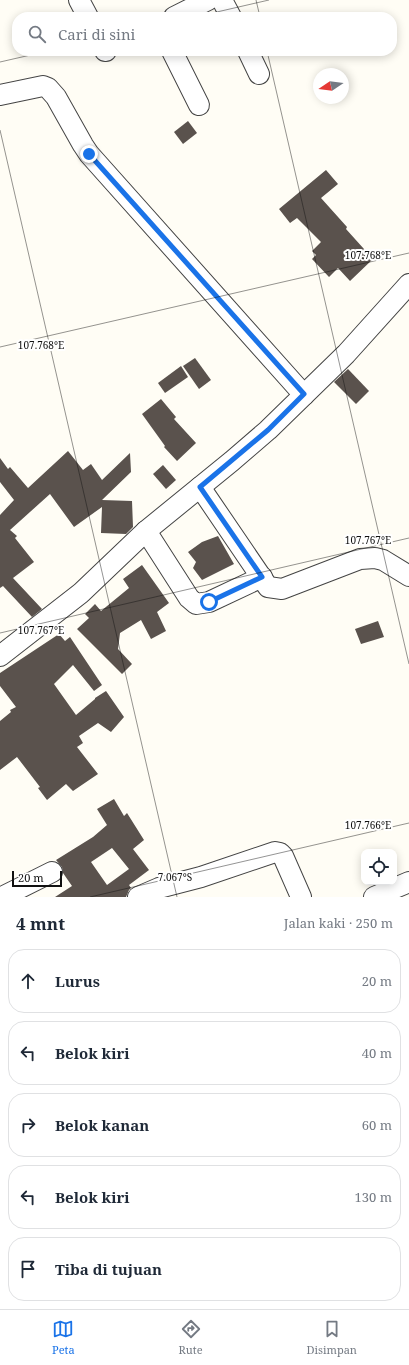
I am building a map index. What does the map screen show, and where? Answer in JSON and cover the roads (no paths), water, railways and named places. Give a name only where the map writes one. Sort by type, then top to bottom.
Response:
[{"type":"street","points":[[79,0],[85,12]]},
{"type":"street","points":[[184,12],[208,0]]},
{"type":"street","points":[[222,0],[228,12]]},
{"type":"street","points":[[174,56],[199,105]]},
{"type":"street","points":[[250,56],[259,74]]},
{"type":"street","points":[[0,95],[43,86],[48,88],[56,97],[89,154],[304,394]]},
{"type":"street","points":[[0,656],[81,593],[146,531],[268,430],[346,354],[409,284]]},
{"type":"street","points":[[200,487],[268,587],[282,588],[360,559],[375,558],[387,562],[409,576]]},
{"type":"street","points":[[146,531],[189,598],[196,604],[209,602],[262,577]]},
{"type":"street","points":[[138,897],[159,888],[201,877],[275,852],[280,853],[283,856],[301,897]]},
{"type":"street","points":[[2,897],[52,872]]},
{"type":"street","points":[[374,897],[409,882]]}]
